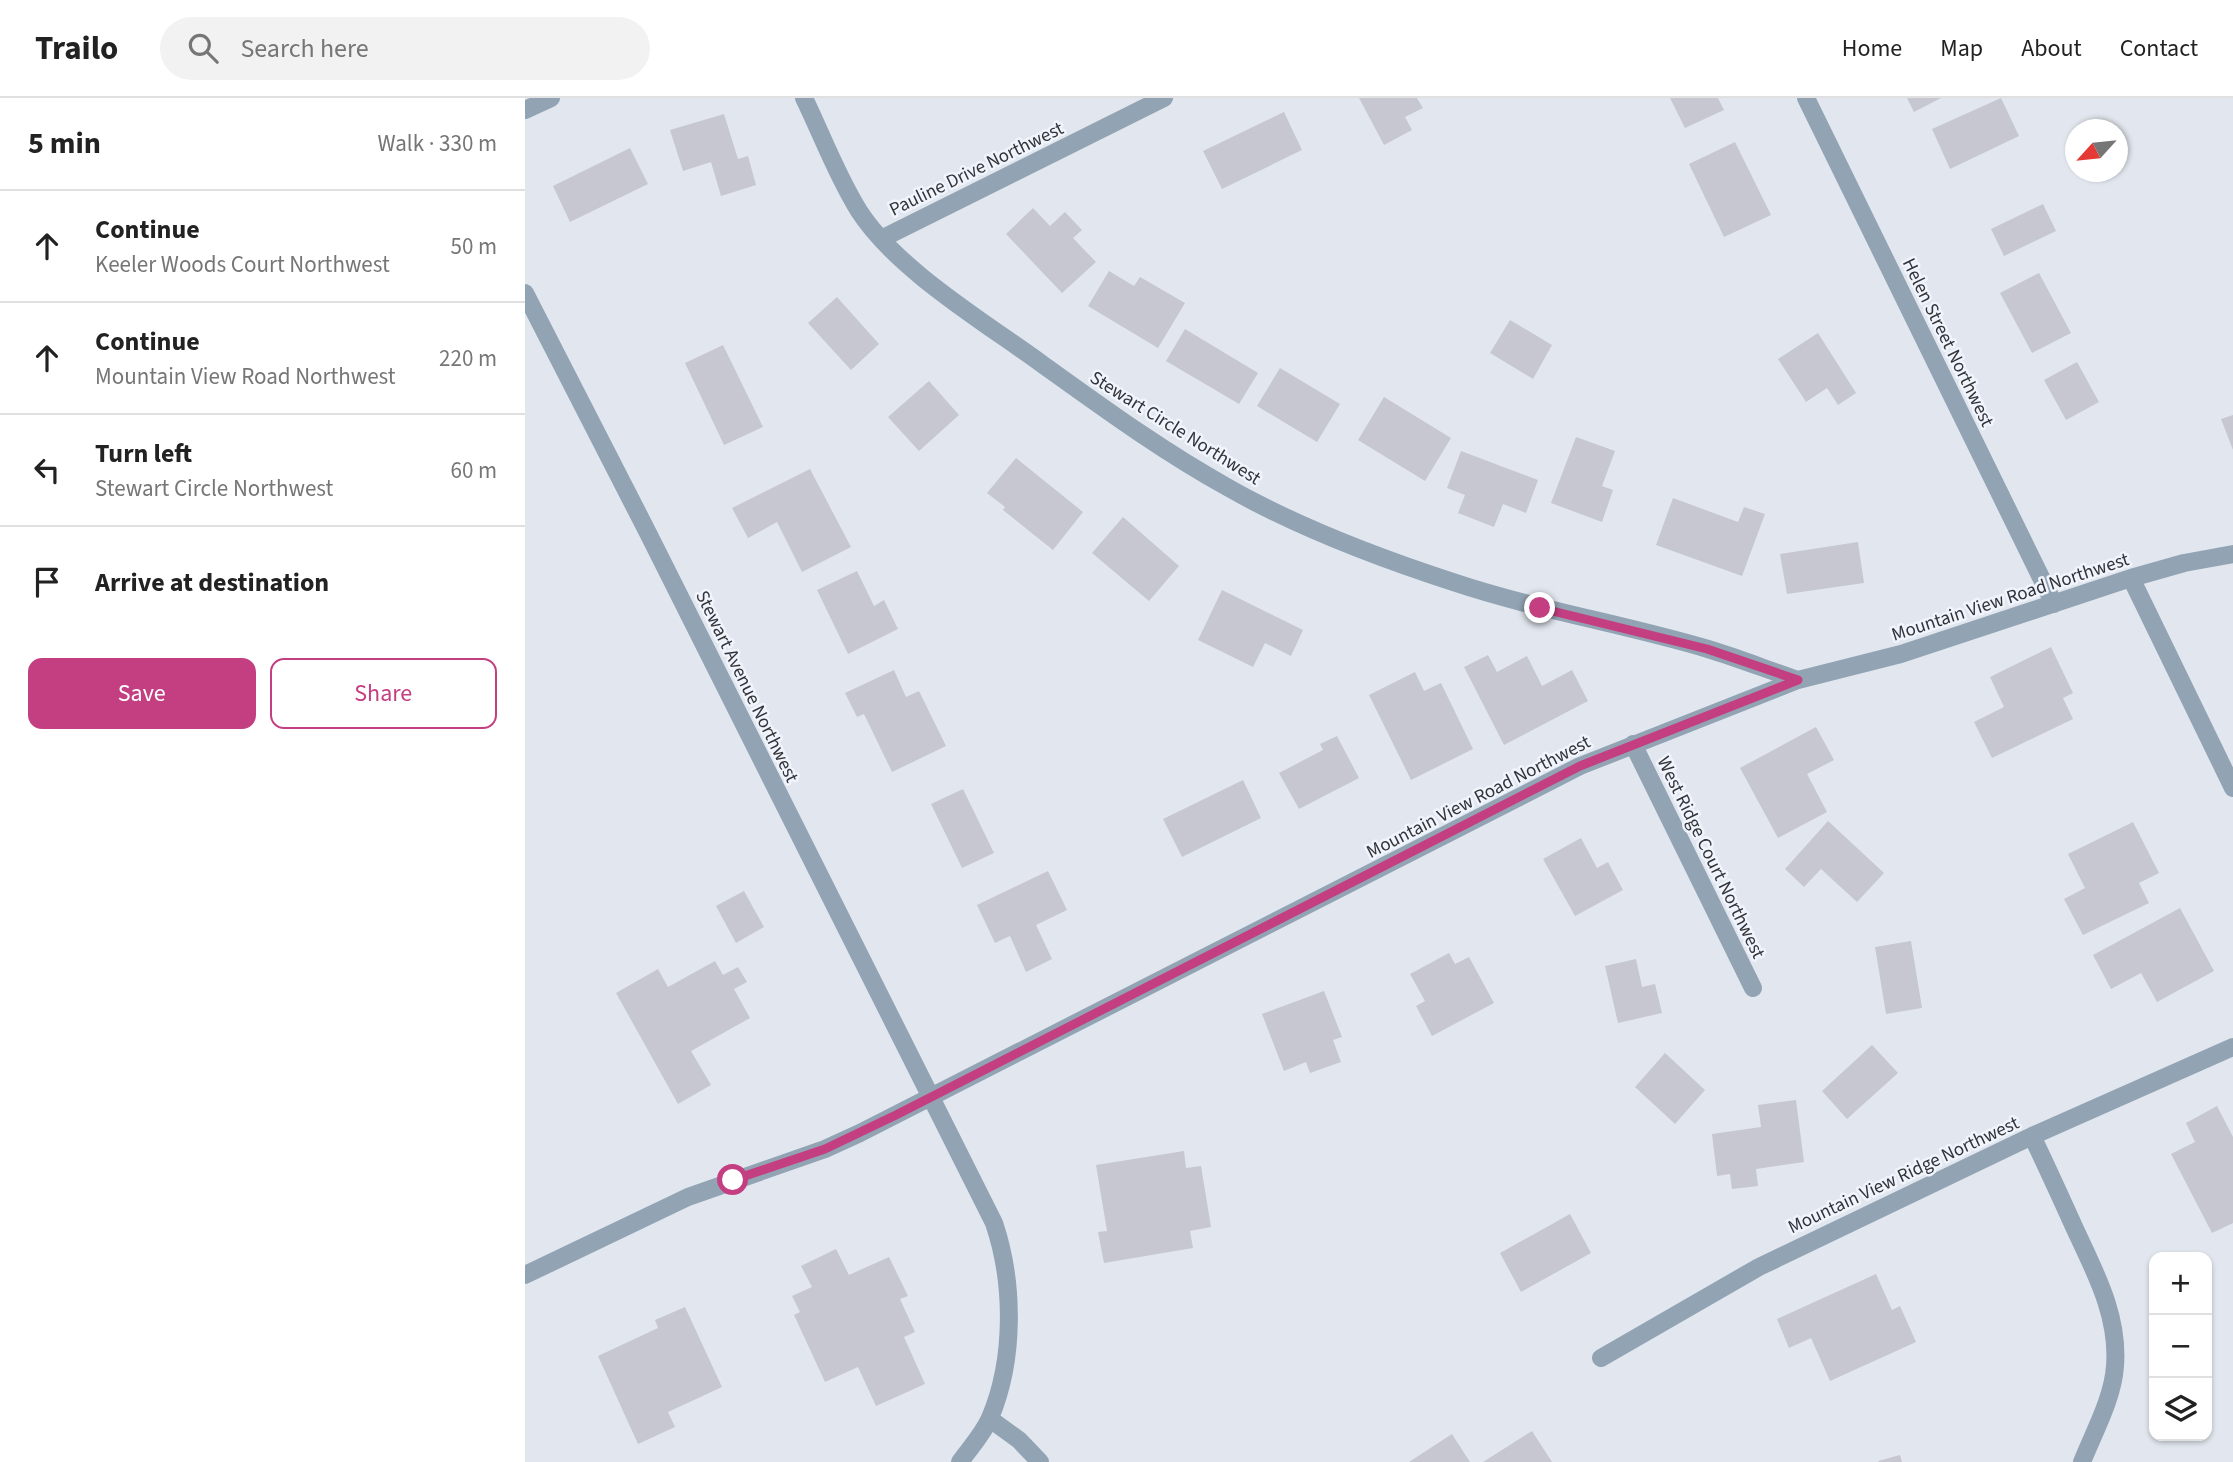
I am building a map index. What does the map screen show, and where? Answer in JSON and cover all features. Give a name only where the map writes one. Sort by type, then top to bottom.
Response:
[{"type":"street","points":[[525,110],[551,98]]},
{"type":"street","name":"Stewart Circle Northwest","points":[[804,98],[859,211],[881,239],[924,278],[1149,439],[1227,488],[1286,517],[1371,553],[1454,582],[1540,608],[1707,649],[1798,680]]},
{"type":"street","name":"Pauline Drive Northwest","points":[[881,239],[1164,98]]},
{"type":"street","name":"Helen Street Northwest","points":[[1806,98],[2054,604]]},
{"type":"street","name":"Stewart Avenue Northwest","points":[[525,293],[985,1203],[1001,1243],[1009,1300],[1002,1376],[990,1419],[960,1462]]},
{"type":"street","name":"Mountain View Road Northwest","points":[[525,1275],[688,1197],[825,1149],[1580,766],[1798,680],[1902,654],[2131,578],[2185,563],[2233,554]]},
{"type":"street","points":[[2131,578],[2233,789]]},
{"type":"street","name":"West Ridge Court Northwest","points":[[1633,744],[1753,988]]},
{"type":"street","name":"Mountain View Ridge Northwest","points":[[1601,1358],[1695,1301],[1759,1267],[2032,1136],[2233,1047]]},
{"type":"street","points":[[2032,1136],[2110,1309],[2115,1340],[2115,1368],[2108,1397],[2082,1462]]},
{"type":"street","points":[[990,1419],[1019,1440],[1040,1462]]},
{"type":"building","points":[[1359,98],[1417,98],[1423,108],[1405,117],[1412,130],[1384,145]]},
{"type":"building","points":[[1670,98],[1718,98],[1724,110],[1685,128]]},
{"type":"building","points":[[1907,98],[1941,98],[1914,112]]},
{"type":"building","points":[[2001,98],[2019,136],[1950,169],[1932,129]]},
{"type":"building","points":[[1284,112],[1302,150],[1222,189],[1203,151]]},
{"type":"building","points":[[724,114],[738,159],[748,156],[756,185],[721,196],[711,162],[683,171],[670,130]]},
{"type":"building","points":[[1735,142],[1771,215],[1724,237],[1689,164]]},
{"type":"building","points":[[630,148],[648,184],[570,222],[553,186]]},
{"type":"building","points":[[2043,204],[2056,231],[2004,256],[1991,229]]},
{"type":"building","points":[[1033,208],[1050,226],[1065,212],[1082,230],[1073,238],[1096,262],[1062,293],[1006,234]]},
{"type":"building","points":[[1109,271],[1134,286],[1140,277],[1185,303],[1158,348],[1088,306]]},
{"type":"building","points":[[2039,273],[2071,333],[2032,353],[2000,293]]},
{"type":"building","points":[[837,297],[879,344],[851,370],[808,323]]},
{"type":"building","points":[[1510,320],[1552,345],[1533,379],[1490,353]]},
{"type":"building","points":[[1185,329],[1258,373],[1239,404],[1166,361]]},
{"type":"building","points":[[1818,333],[1856,393],[1838,405],[1827,388],[1806,402],[1778,359]]},
{"type":"building","points":[[723,345],[763,427],[724,445],[685,363]]},
{"type":"building","points":[[2077,362],[2099,402],[2066,420],[2044,380]]},
{"type":"building","points":[[1280,368],[1340,404],[1317,442],[1257,406]]},
{"type":"building","points":[[929,381],[959,415],[919,451],[888,417]]},
{"type":"building","points":[[1384,397],[1451,438],[1425,481],[1358,440]]},
{"type":"building","points":[[2233,415],[2233,450],[2221,419]]},
{"type":"building","points":[[1576,437],[1615,451],[1602,486],[1613,490],[1602,522],[1551,503]]},
{"type":"building","points":[[1461,451],[1538,480],[1526,513],[1503,504],[1494,527],[1458,513],[1465,495],[1447,488]]},
{"type":"building","points":[[1016,458],[1083,512],[1053,550],[1003,510],[1005,507],[987,493]]},
{"type":"building","points":[[810,469],[851,547],[802,572],[777,522],[748,538],[732,508]]},
{"type":"building","points":[[1673,498],[1738,522],[1744,507],[1765,514],[1742,576],[1656,545]]},
{"type":"building","points":[[1123,517],[1179,566],[1149,601],[1092,553]]},
{"type":"building","points":[[1858,542],[1864,583],[1787,594],[1780,554]]},
{"type":"building","points":[[857,571],[874,606],[884,600],[898,629],[848,654],[817,590]]},
{"type":"building","points":[[1222,590],[1303,630],[1291,656],[1265,643],[1253,667],[1198,640]]},
{"type":"building","points":[[2051,647],[2073,693],[2063,698],[2073,719],[1992,758],[1974,722],[2004,707],[1990,677]]},
{"type":"building","points":[[1488,655],[1497,672],[1527,656],[1542,686],[1572,670],[1588,701],[1504,745],[1464,667]]},
{"type":"building","points":[[894,670],[906,697],[919,691],[946,746],[892,772],[864,714],[857,717],[845,693]]},
{"type":"building","points":[[1415,672],[1424,691],[1441,683],[1473,749],[1411,780],[1369,695]]},
{"type":"building","points":[[1816,727],[1834,760],[1807,774],[1827,812],[1778,838],[1740,768]]},
{"type":"building","points":[[1337,736],[1359,778],[1299,809],[1279,773],[1323,750],[1320,744]]},
{"type":"building","points":[[1243,780],[1261,818],[1182,857],[1163,819]]},
{"type":"building","points":[[963,789],[994,853],[962,868],[931,804]]},
{"type":"building","points":[[1828,821],[1884,873],[1857,902],[1821,869],[1804,887],[1785,869]]},
{"type":"building","points":[[2133,822],[2159,873],[2139,883],[2149,903],[2083,935],[2064,899],[2085,888],[2068,854]]},
{"type":"building","points":[[1581,838],[1597,868],[1608,862],[1623,890],[1575,916],[1543,859]]},
{"type":"building","points":[[1048,871],[1067,910],[1036,925],[1052,959],[1026,972],[1010,936],[995,943],[977,905]]},
{"type":"building","points":[[744,891],[764,927],[736,943],[716,906]]},
{"type":"building","points":[[2180,908],[2214,971],[2157,1002],[2141,973],[2111,989],[2093,955]]},
{"type":"building","points":[[1911,941],[1922,1008],[1886,1014],[1875,947]]},
{"type":"building","points":[[1449,953],[1455,964],[1469,957],[1494,1003],[1432,1036],[1416,1006],[1425,1001],[1410,974]]},
{"type":"building","points":[[1636,959],[1642,987],[1655,984],[1662,1013],[1618,1023],[1605,966]]},
{"type":"building","points":[[715,961],[723,975],[738,967],[747,982],[734,989],[750,1018],[691,1051],[711,1085],[678,1104],[616,993],[658,969],[668,987]]},
{"type":"building","points":[[1324,991],[1342,1037],[1333,1040],[1341,1062],[1310,1073],[1306,1062],[1284,1071],[1262,1014]]},
{"type":"building","points":[[1872,1045],[1898,1073],[1847,1119],[1822,1091]]},
{"type":"building","points":[[1665,1053],[1705,1090],[1675,1124],[1635,1087]]},
{"type":"building","points":[[1796,1100],[1804,1162],[1756,1169],[1758,1186],[1732,1189],[1730,1174],[1717,1176],[1712,1134],[1761,1127],[1758,1105]]},
{"type":"building","points":[[2217,1106],[2233,1137],[2233,1223],[2212,1233],[2171,1154],[2195,1142],[2186,1123]]},
{"type":"building","points":[[1184,1151],[1186,1168],[1201,1166],[1211,1227],[1190,1231],[1193,1248],[1104,1263],[1098,1232],[1107,1231],[1096,1165]]},
{"type":"building","points":[[1570,1214],[1591,1253],[1521,1292],[1500,1253]]},
{"type":"building","points":[[836,1249],[849,1275],[889,1257],[908,1296],[900,1299],[915,1332],[904,1337],[925,1384],[876,1406],[858,1367],[825,1382],[794,1315],[800,1312],[792,1296],[812,1287],[801,1266]]},
{"type":"building","points":[[1876,1274],[1892,1310],[1900,1306],[1916,1342],[1830,1381],[1811,1338],[1789,1348],[1777,1319]]},
{"type":"building","points":[[685,1307],[722,1387],[668,1412],[675,1427],[638,1444],[598,1356],[658,1328],[655,1320]]},
{"type":"building","points":[[1532,1431],[1552,1462],[1483,1462]]},
{"type":"building","points":[[1452,1434],[1470,1462],[1409,1462]]},
{"type":"building","points":[[1900,1455],[1902,1462],[1878,1461]]},
{"type":"route","points":[[733,1180],[825,1149],[896,1115],[1580,766],[1798,680],[1707,649],[1540,608]]}]
